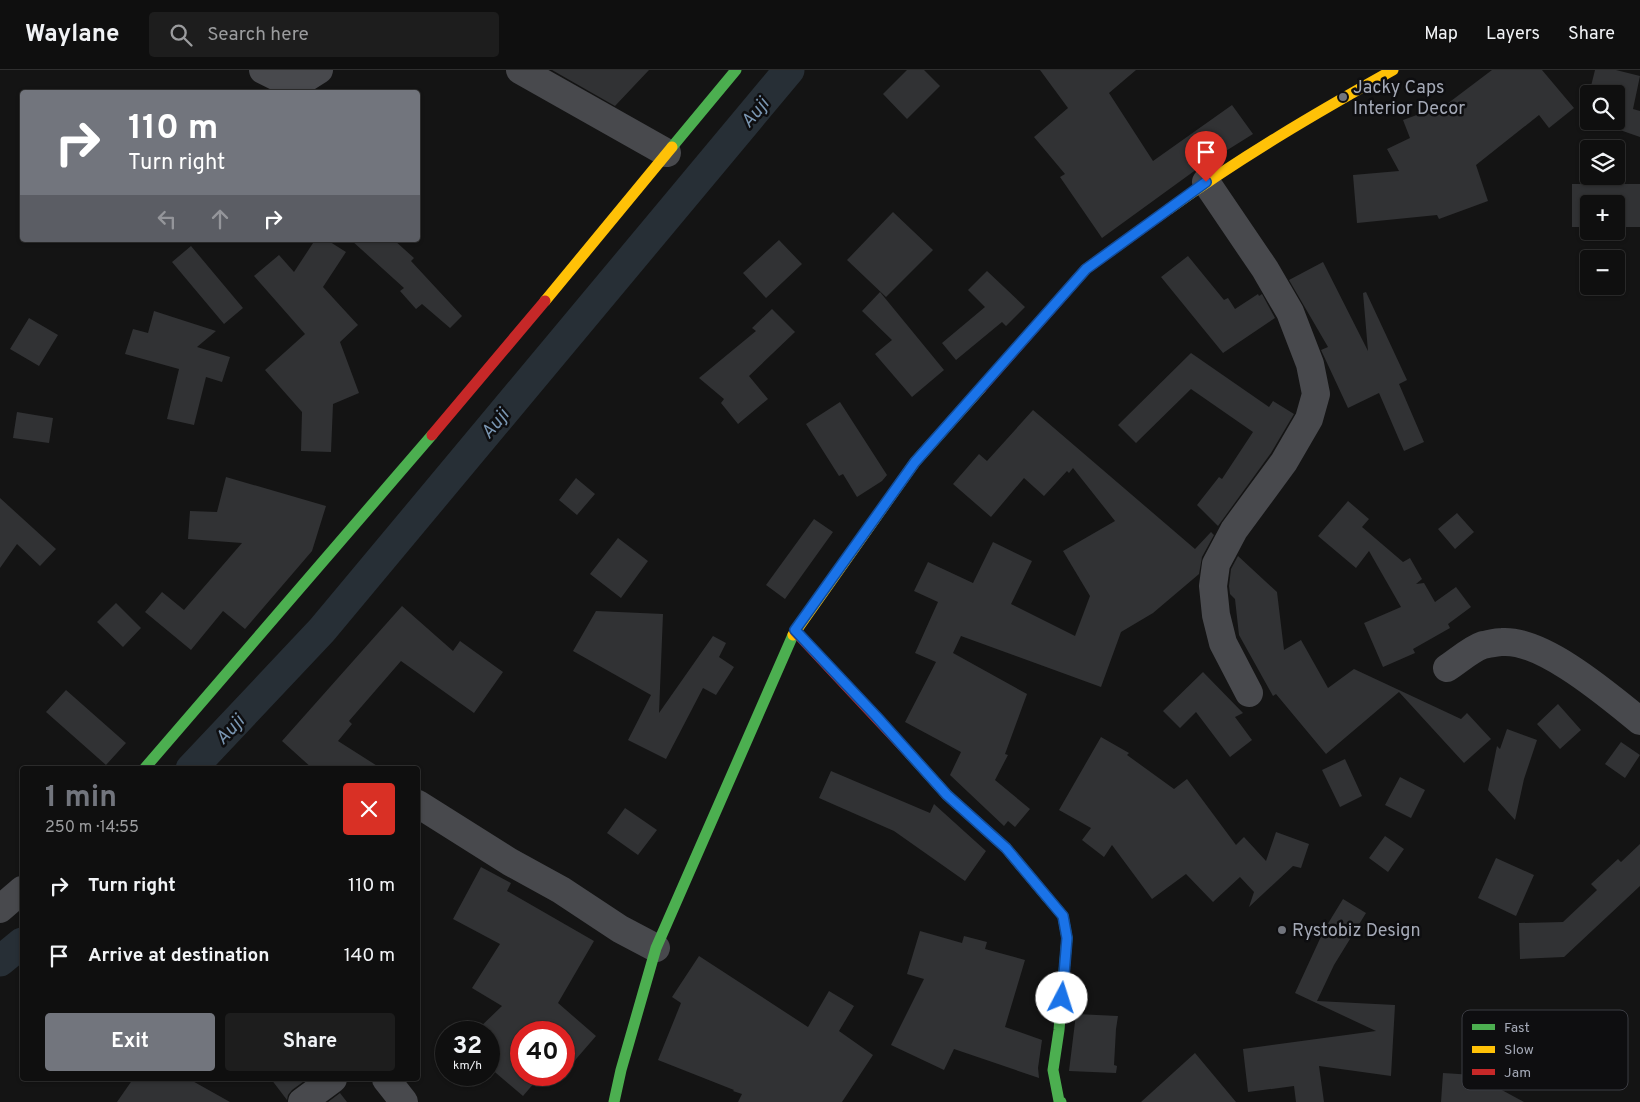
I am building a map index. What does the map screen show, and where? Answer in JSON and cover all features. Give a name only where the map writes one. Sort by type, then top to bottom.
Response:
[{"type":"street","points":[[263,70],[279,78],[300,82],[319,70]]},
{"type":"street","points":[[520,70],[667,153]]},
{"type":"street","points":[[147,766],[405,467],[736,70]]},
{"type":"street","points":[[614,1102],[621,1070],[656,948],[795,630],[915,462],[1086,269],[1206,182],[1292,128],[1393,70]]},
{"type":"street","points":[[1206,182],[1265,269],[1290,312],[1310,364],[1316,394],[1309,419],[1284,462],[1234,530],[1216,564],[1213,586],[1216,615],[1223,643],[1249,693]]},
{"type":"street","points":[[795,630],[947,795],[1006,848],[1063,916],[1067,938],[1059,1030],[1053,1070],[1060,1102]]},
{"type":"street","points":[[1447,668],[1481,646],[1502,642],[1522,644],[1562,662],[1603,691],[1640,721]]},
{"type":"street","points":[[420,805],[510,862],[562,890],[620,928],[656,948]]},
{"type":"street","points":[[0,909],[20,892]]},
{"type":"street","points":[[302,1102],[330,1081]]},
{"type":"street","points":[[388,1081],[404,1102]]},
{"type":"building","points":[[552,70],[649,70],[615,106]]},
{"type":"building","points":[[907,70],[924,70],[940,86],[907,119],[883,94]]},
{"type":"building","points":[[1040,70],[1136,70],[1109,93],[1153,161],[1232,105],[1253,134],[1197,169],[1102,238],[1060,177],[1065,174],[1034,137],[1068,108]]},
{"type":"building","points":[[1492,70],[1542,70],[1574,108],[1549,128],[1539,115],[1476,165],[1488,201],[1439,219],[1437,215],[1357,223],[1353,175],[1399,171],[1387,149],[1410,138],[1403,120],[1447,104]]},
{"type":"building","points":[[1595,70],[1616,70],[1640,76],[1633,109],[1640,111],[1640,137],[1620,130],[1625,130],[1625,85],[1591,85]]},
{"type":"building","points":[[1572,184],[1640,184],[1640,227],[1625,227],[1625,195],[1580,195],[1580,227],[1572,227]]},
{"type":"building","points":[[893,212],[933,250],[886,297],[847,260]]},
{"type":"building","points":[[779,240],[802,264],[766,298],[743,273]]},
{"type":"building","points":[[314,242],[330,242],[346,252],[323,287],[358,325],[340,342],[359,393],[333,404],[331,452],[301,451],[302,412],[265,370],[305,334],[254,276],[279,255],[294,272]]},
{"type":"building","points":[[353,242],[396,242],[414,258],[411,261],[462,316],[450,328],[422,304],[416,309],[400,291],[404,288]]},
{"type":"building","points":[[191,246],[243,308],[224,324],[172,262]]},
{"type":"building","points":[[1188,256],[1224,300],[1228,298],[1235,309],[1258,294],[1259,296],[1262,294],[1275,318],[1223,353],[1161,277]]},
{"type":"building","points":[[1323,262],[1368,351],[1363,293],[1366,292],[1407,380],[1399,384],[1424,442],[1404,451],[1379,393],[1348,408],[1321,350],[1328,347],[1289,280]]},
{"type":"building","points":[[987,271],[1025,307],[1006,326],[1002,322],[956,360],[942,343],[985,307],[968,290]]},
{"type":"building","points":[[880,292],[944,370],[912,397],[875,354],[892,340],[862,311]]},
{"type":"building","points":[[772,309],[795,332],[749,376],[768,399],[738,424],[721,403],[724,399],[699,378],[756,331],[752,328]]},
{"type":"building","points":[[154,311],[216,331],[197,347],[230,357],[222,382],[206,377],[194,425],[167,419],[179,369],[125,354],[133,329],[148,333]]},
{"type":"building","points":[[29,318],[58,335],[39,366],[10,349]]},
{"type":"building","points":[[1191,353],[1269,407],[1273,401],[1294,414],[1271,453],[1218,526],[1197,505],[1219,477],[1222,479],[1253,432],[1191,389],[1136,443],[1118,425]]},
{"type":"building","points":[[840,402],[887,475],[882,481],[857,497],[843,474],[839,476],[806,424]]},
{"type":"building","points":[[1033,410],[1195,549],[1211,532],[1214,535],[1202,557],[1199,574],[1153,613],[1121,632],[1101,687],[961,636],[953,653],[1027,694],[1005,754],[1008,755],[995,780],[1030,809],[1015,827],[1008,821],[1004,826],[950,775],[961,752],[905,722],[936,662],[915,653],[938,602],[914,591],[928,562],[973,583],[993,542],[1032,561],[1011,604],[1075,636],[1090,596],[1063,551],[1115,521],[1073,468],[1069,473],[1067,471],[1044,496],[1024,478],[991,517],[953,484],[979,454],[987,461]]},
{"type":"building","points":[[17,412],[53,418],[49,443],[13,438]]},
{"type":"building","points":[[226,477],[326,506],[312,551],[245,629],[223,611],[191,650],[145,612],[162,592],[184,610],[242,543],[188,539],[190,511],[217,512]]},
{"type":"building","points":[[576,478],[595,494],[577,515],[559,500]]},
{"type":"building","points":[[0,498],[56,549],[40,566],[17,544],[0,568]]},
{"type":"building","points":[[1348,501],[1369,519],[1362,527],[1403,562],[1410,558],[1422,579],[1416,584],[1424,583],[1435,602],[1456,587],[1471,607],[1448,624],[1450,628],[1413,649],[1415,653],[1383,667],[1364,623],[1401,607],[1369,551],[1356,568],[1318,536]]},
{"type":"building","points":[[1457,513],[1474,532],[1455,549],[1438,529]]},
{"type":"building","points":[[814,519],[833,532],[785,599],[766,585]]},
{"type":"building","points":[[618,538],[648,561],[621,598],[590,574]]},
{"type":"building","points":[[1238,556],[1277,592],[1284,650],[1301,640],[1328,688],[1354,669],[1461,719],[1467,713],[1491,739],[1464,763],[1399,692],[1326,754],[1276,694],[1273,696],[1239,635],[1235,599],[1230,594],[1229,586],[1231,569]]},
{"type":"building","points":[[116,603],[141,628],[123,647],[97,622]]},
{"type":"building","points":[[402,606],[453,651],[460,641],[503,672],[474,713],[401,661],[349,721],[352,724],[338,741],[377,766],[310,766],[282,741]]},
{"type":"building","points":[[596,611],[663,614],[659,713],[713,636],[726,643],[719,657],[734,667],[716,695],[703,688],[666,759],[628,740],[651,695],[573,651]]},
{"type":"building","points":[[1203,672],[1243,713],[1235,717],[1252,740],[1230,757],[1196,712],[1180,728],[1163,711]]},
{"type":"building","points":[[66,690],[126,743],[106,765],[46,712]]},
{"type":"building","points":[[1558,704],[1581,730],[1560,749],[1537,724]]},
{"type":"building","points":[[1507,729],[1537,740],[1524,779],[1515,820],[1488,790],[1497,746],[1500,749]]},
{"type":"building","points":[[1101,737],[1129,753],[1127,755],[1174,789],[1187,779],[1236,845],[1244,837],[1266,861],[1276,832],[1309,844],[1301,868],[1293,866],[1249,907],[1254,892],[1240,877],[1213,902],[1186,874],[1152,899],[1112,845],[1104,857],[1082,840],[1091,828],[1059,810]]},
{"type":"building","points":[[1621,742],[1640,755],[1625,778],[1605,764]]},
{"type":"building","points":[[1345,759],[1362,796],[1340,807],[1322,770]]},
{"type":"building","points":[[831,771],[930,813],[934,804],[986,851],[965,881],[894,831],[819,798]]},
{"type":"building","points":[[1400,777],[1425,790],[1411,818],[1385,805]]},
{"type":"building","points":[[625,808],[657,830],[638,855],[607,833]]},
{"type":"building","points":[[1385,836],[1404,849],[1388,872],[1369,858]]},
{"type":"building","points":[[1640,844],[1640,886],[1564,957],[1520,959],[1519,923],[1563,922],[1597,890],[1591,884],[1618,859],[1621,862]]},
{"type":"building","points":[[1496,858],[1534,875],[1516,916],[1478,898]]},
{"type":"building","points":[[481,867],[511,883],[507,891],[594,941],[558,1003],[596,1036],[575,1060],[575,1021],[510,1021],[510,1085],[500,1076],[500,1021],[486,1021],[502,1006],[472,988],[500,944],[453,919]]},
{"type":"building","points":[[1343,899],[1366,913],[1334,965],[1317,1001],[1395,1005],[1391,1076],[1319,1066],[1324,1102],[1296,1102],[1294,1086],[1248,1092],[1243,1049],[1376,1031],[1295,993],[1324,930]]},
{"type":"building","points":[[920,931],[962,943],[964,936],[987,942],[985,949],[1025,960],[1005,1027],[1042,1040],[1038,1068],[1039,1078],[954,1049],[944,1070],[891,1045],[924,979],[907,974]]},
{"type":"building","points":[[699,956],[808,1027],[829,991],[854,1006],[839,1031],[873,1055],[842,1102],[738,1102],[742,1094],[658,1060],[681,1003],[672,997]]},
{"type":"building","points":[[1076,1014],[1118,1016],[1114,1065],[1117,1066],[1116,1073],[1069,1071]]},
{"type":"building","points":[[1195,1053],[1236,1102],[1141,1102]]},
{"type":"building","points":[[1443,1073],[1462,1074],[1462,1090],[1502,1090],[1524,1102],[1441,1102]]},
{"type":"building","points":[[132,1081],[193,1081],[230,1102],[117,1102]]},
{"type":"building","points":[[273,1081],[304,1081],[292,1090],[287,1100]]},
{"type":"building","points":[[511,1086],[532,1086],[523,1096]]},
{"type":"building","points":[[340,1093],[347,1102],[328,1102]]},
{"type":"waterway","name":"Auji","points":[[194,766],[322,630],[789,70]]},
{"type":"waterway","name":"Auji","points":[[0,961],[20,945]]},
{"type":"traffic: fast","points":[[672,147],[736,70]]},
{"type":"traffic: fast","points":[[147,766],[432,435]]},
{"type":"traffic: fast","points":[[614,1102],[621,1070],[656,948],[793,635]]},
{"type":"traffic: fast","points":[[1047,897],[1063,916],[1067,938],[1059,1030],[1053,1070],[1059,1101],[1061,1102]]},
{"type":"traffic: slow","points":[[1169,209],[1279,136],[1393,70]]},
{"type":"traffic: slow","points":[[545,301],[672,147]]},
{"type":"traffic: slow","points":[[793,635],[915,462],[981,388]]},
{"type":"traffic: slow","points":[[910,754],[947,795],[1006,848],[1047,897]]},
{"type":"traffic: jam","points":[[981,388],[1086,269],[1169,209]]},
{"type":"traffic: jam","points":[[432,435],[545,301]]},
{"type":"traffic: jam","points":[[795,631],[910,754]]},
{"type":"place","name":"Jacky Caps Interior Decor","points":[[1343,97]]},
{"type":"place","name":"Rystobiz Design","points":[[1282,930]]},
{"type":"route","points":[[1062,998],[1067,938],[1063,916],[1006,848],[947,795],[795,630],[915,462],[1086,269],[1206,182]]}]
